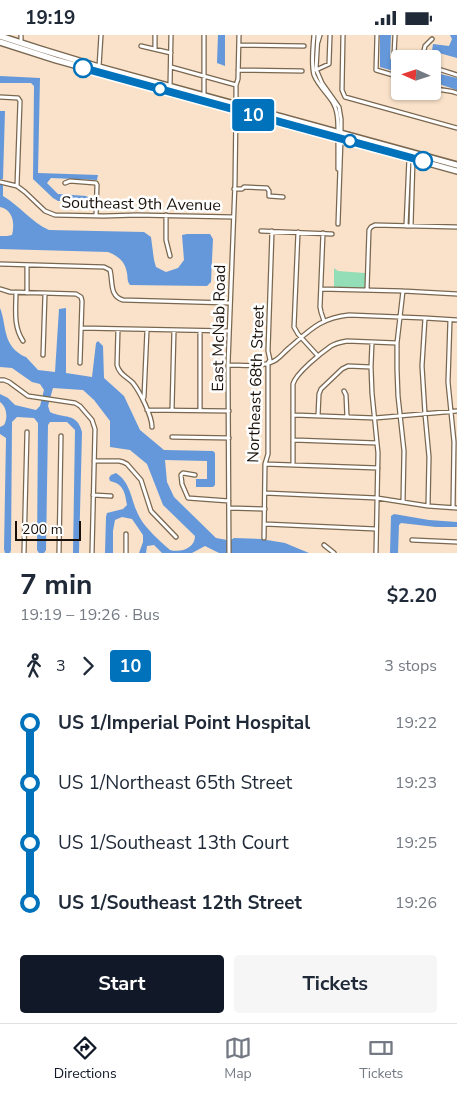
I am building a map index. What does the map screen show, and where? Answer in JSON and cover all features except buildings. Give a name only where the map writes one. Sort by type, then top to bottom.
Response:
[{"type":"main road","points":[[0,35],[99,70],[160,89],[178,89],[204,95],[285,123],[304,123],[339,136]]},
{"type":"main road","points":[[0,42],[12,47],[456,168]]},
{"type":"main road","points":[[12,47],[18,46],[21,43]]},
{"type":"main road","points":[[23,50],[32,47]]},
{"type":"street","points":[[21,35],[21,43]]},
{"type":"street","points":[[99,70],[101,35]]},
{"type":"street","points":[[155,35],[155,49]]},
{"type":"street","points":[[169,89],[171,35]]},
{"type":"street","points":[[204,35],[204,95]]},
{"type":"street","name":"East McNab Road","points":[[229,553],[228,365],[239,35]]},
{"type":"street","points":[[343,35],[342,90],[345,97],[457,128]]},
{"type":"street","points":[[377,35],[376,70],[391,74]]},
{"type":"street","points":[[394,50],[395,35]]},
{"type":"street","points":[[315,70],[329,64],[330,36]]},
{"type":"street","points":[[315,70],[317,38]]},
{"type":"street","points":[[317,38],[315,70],[339,107],[341,119],[339,136],[338,224]]},
{"type":"street","points":[[424,50],[425,46],[432,39]]},
{"type":"street","points":[[141,45],[171,53]]},
{"type":"street","points":[[239,45],[304,47]]},
{"type":"street","points":[[171,67],[236,85]]},
{"type":"street","points":[[238,70],[302,71]]},
{"type":"street","points":[[441,70],[457,75]]},
{"type":"street","points":[[441,90],[457,93]]},
{"type":"street","points":[[0,97],[18,98],[20,101],[17,186]]},
{"type":"street","points":[[409,226],[411,156]]},
{"type":"street","points":[[65,183],[70,181],[96,183],[96,216]]},
{"type":"street","name":"Southeast 9th Avenue","points":[[0,182],[17,186],[51,214],[233,217]]},
{"type":"street","points":[[234,189],[242,189],[244,187],[267,188],[269,196],[283,197]]},
{"type":"street","points":[[166,215],[166,240],[170,256]]},
{"type":"street","points":[[367,290],[369,230],[373,226],[457,227]]},
{"type":"street","points":[[261,231],[332,234]]},
{"type":"street","name":"Northeast 68th Street","points":[[264,538],[265,464],[268,455],[268,363],[270,360],[268,351],[272,231]]},
{"type":"street","points":[[298,232],[294,327],[318,357]]},
{"type":"street","points":[[322,233],[320,312],[324,321]]},
{"type":"street","points":[[0,264],[104,267],[110,270],[114,295],[118,299],[123,300],[230,303]]},
{"type":"street","points":[[27,265],[27,293]]},
{"type":"street","points":[[0,289],[10,292],[79,295],[82,301],[80,363]]},
{"type":"street","points":[[321,289],[403,291],[457,295]]},
{"type":"street","points":[[403,291],[398,343],[397,387],[404,451],[403,501]]},
{"type":"street","points":[[16,292],[17,325],[19,335],[23,341]]},
{"type":"street","points":[[43,355],[45,293]]},
{"type":"street","points":[[228,365],[256,365],[276,360],[319,323],[339,316],[457,320]]},
{"type":"street","points":[[425,318],[422,366],[429,457],[428,506]]},
{"type":"street","points":[[265,493],[377,498],[428,506],[455,507],[454,442],[448,382],[450,320]]},
{"type":"street","points":[[81,328],[229,331]]},
{"type":"street","points":[[118,329],[118,370],[132,383],[143,400],[151,419],[152,427]]},
{"type":"street","points":[[143,400],[147,330]]},
{"type":"street","points":[[172,410],[174,330]]},
{"type":"street","points":[[200,331],[200,410]]},
{"type":"street","points":[[293,465],[294,381],[296,377],[332,345],[347,341],[398,343]]},
{"type":"street","points":[[372,342],[371,367],[378,468],[376,553]]},
{"type":"street","points":[[318,415],[321,389],[342,369],[348,367],[371,367]]},
{"type":"street","points":[[0,380],[9,382],[28,396],[75,403],[92,420],[94,424],[92,553]]},
{"type":"street","points":[[344,391],[346,395],[347,417]]},
{"type":"street","points":[[147,410],[229,411]]},
{"type":"street","points":[[294,415],[375,418],[457,411]]},
{"type":"street","points":[[24,553],[26,432]]},
{"type":"street","points":[[59,553],[61,435]]},
{"type":"street","points":[[172,437],[229,438]]},
{"type":"street","points":[[294,440],[377,443]]},
{"type":"street","points":[[94,461],[118,461],[127,464],[141,480],[151,511],[176,537]]},
{"type":"street","points":[[265,464],[378,468]]},
{"type":"street","points":[[195,475],[183,473],[181,475],[184,492],[188,498],[229,501]]},
{"type":"street","points":[[93,495],[110,496]]},
{"type":"street","points":[[229,508],[265,509]]},
{"type":"street","points":[[265,524],[376,529]]},
{"type":"street","points":[[126,535],[126,553]]},
{"type":"street","points":[[412,539],[416,541],[457,542]]},
{"type":"street","points":[[324,545],[334,553]]},
{"type":"green space","points":[[334,268],[338,271],[365,273],[366,288],[334,288]]},
{"type":"water","points":[[218,35],[225,35],[225,66],[217,63]]},
{"type":"water","points":[[380,35],[391,35],[391,70],[380,67]]},
{"type":"water","points":[[450,35],[457,35],[457,58],[441,54],[441,50],[432,50],[433,44],[449,46],[452,39]]},
{"type":"water","points":[[441,74],[457,78],[457,90],[441,85]]},
{"type":"water","points":[[0,76],[40,78],[38,173],[98,175],[97,180],[51,178],[47,183],[58,194],[86,196],[89,198],[87,202],[58,201],[33,179],[34,86],[31,83],[0,83]]},
{"type":"water","points":[[0,111],[5,111],[3,179],[0,179]]},
{"type":"water","points":[[0,184],[3,184],[3,196],[37,223],[49,230],[144,232],[151,237],[156,267],[166,272],[178,268],[184,260],[182,235],[210,234],[213,239],[211,282],[207,286],[130,285],[123,262],[108,252],[0,249],[0,236],[12,235],[13,226],[12,218],[8,211],[0,207]]},
{"type":"water","points":[[0,308],[7,336],[16,351],[26,357],[38,370],[55,372],[59,309],[66,308],[66,373],[92,377],[96,343],[98,341],[103,346],[104,378],[124,396],[140,430],[164,450],[213,451],[215,453],[215,485],[213,487],[196,487],[196,479],[207,479],[207,461],[165,460],[167,482],[174,497],[216,538],[227,540],[234,538],[261,539],[285,543],[309,553],[219,553],[205,546],[192,553],[162,553],[154,545],[147,546],[146,553],[139,553],[143,542],[143,535],[132,519],[122,517],[115,520],[113,553],[105,553],[107,513],[123,509],[127,505],[121,487],[115,482],[110,481],[111,475],[116,473],[125,482],[143,522],[170,550],[179,551],[187,549],[193,544],[195,536],[163,505],[147,464],[130,450],[110,447],[110,421],[94,400],[83,390],[53,388],[48,406],[50,412],[77,421],[82,432],[79,553],[73,553],[75,430],[67,422],[50,422],[48,425],[46,550],[44,553],[39,553],[37,550],[38,423],[34,418],[17,417],[12,422],[11,550],[10,553],[5,553],[6,438],[0,434],[0,427],[4,425],[6,416],[4,407],[0,402],[0,394],[8,398],[15,405],[36,410],[40,406],[44,390],[40,384],[32,382],[12,368],[0,367]]},
{"type":"water","points":[[394,514],[429,520],[457,522],[457,527],[401,523],[399,525],[398,553],[390,553],[391,516]]},
{"type":"bus line","name":"10","points":[[83,68],[423,161]]}]
